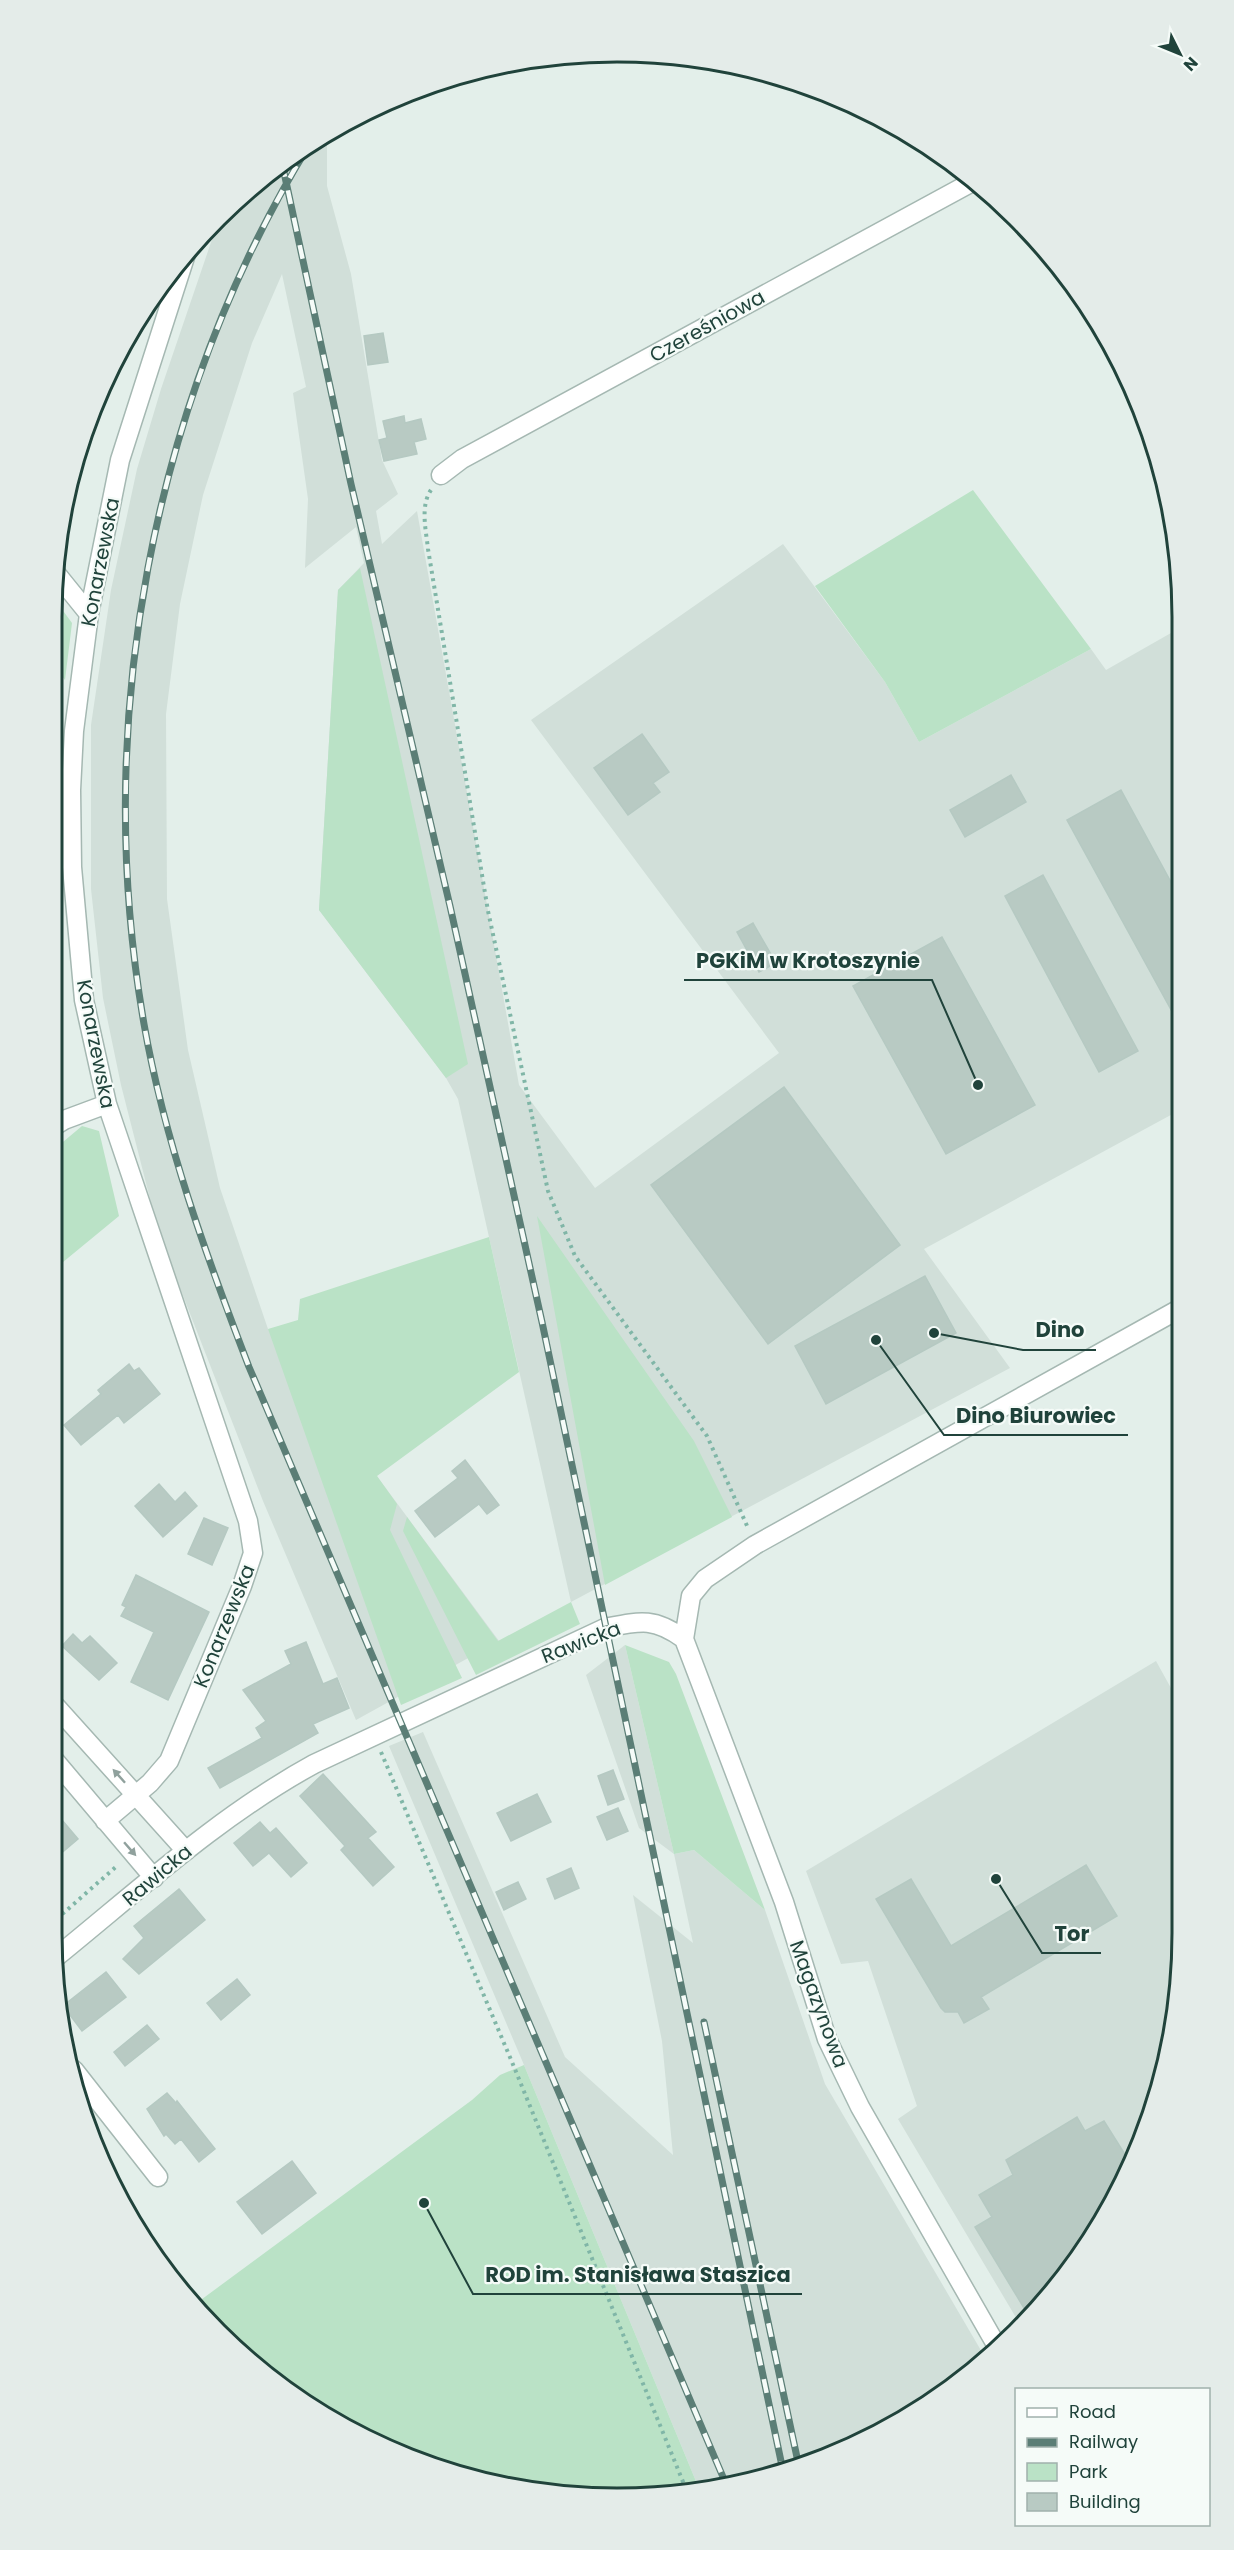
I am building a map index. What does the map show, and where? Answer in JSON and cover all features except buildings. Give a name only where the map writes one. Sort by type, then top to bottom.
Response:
[{"type":"street","name":"Czereśniowa","points":[[441,475],[462,459],[966,185]]},
{"type":"street","name":"Konarzewska","points":[[105,1821],[136,1795],[169,1761],[242,1586],[253,1552],[248,1521],[107,1104],[84,1000],[72,867],[71,790],[74,731],[88,614],[120,460],[179,275]]},
{"type":"street","points":[[63,582],[88,614]]},
{"type":"street","points":[[62,1121],[107,1104]]},
{"type":"street","points":[[684,1639],[691,1596],[705,1579],[755,1545],[1172,1313]]},
{"type":"street","name":"Rawicka","points":[[63,1952],[186,1851],[264,1792],[305,1769],[605,1628],[643,1621],[665,1625],[684,1639]]},
{"type":"street","name":"Magazynowa","points":[[684,1639],[783,1902],[827,2039],[860,2107],[994,2341]]},
{"type":"street","points":[[62,1713],[186,1851]]},
{"type":"street","points":[[62,1769],[154,1878]]},
{"type":"street","points":[[80,2078],[158,2177]]},
{"type":"path","points":[[441,475],[427,496],[424,511],[428,549],[488,911],[548,1191],[575,1256],[707,1436],[755,1545]]},
{"type":"path","points":[[379,1746],[517,2073],[684,2484]]},
{"type":"path","points":[[62,1914],[133,1852]]},
{"type":"shaded area","points":[[327,143],[327,186],[351,274],[382,460],[398,494],[376,511],[382,544],[417,511],[519,1085],[595,1188],[779,1053],[531,720],[783,544],[885,682],[919,742],[1091,649],[1106,670],[1172,632],[1172,1114],[924,1249],[1010,1368],[571,1602],[458,1099],[446,1078],[319,910],[338,590],[364,563],[356,527],[305,568],[308,499],[293,393],[306,387],[282,274],[252,343],[203,495],[180,604],[166,714],[167,899],[188,1050],[220,1188],[268,1329],[499,1641],[356,1720],[263,1501],[159,1234],[121,1085],[103,998],[91,889],[91,725],[111,590],[137,469],[161,389],[213,236],[279,176]]},
{"type":"shaded area","points":[[625,1645],[674,1854],[639,1828],[586,1675]]},
{"type":"shaded area","points":[[1156,1661],[1172,1690],[1171,1969],[1168,2006],[1154,2077],[1130,2146],[1098,2211],[1058,2271],[1017,2319],[898,2119],[917,2106],[868,1961],[841,1964],[806,1871]]},
{"type":"shaded area","points":[[423,1732],[565,2057],[673,2155],[662,2041],[633,1895],[693,1943],[674,1854],[694,1850],[765,1910],[825,2084],[982,2352],[926,2395],[863,2431],[796,2459],[761,2470],[697,2483],[389,1746]]},
{"type":"green space","points":[[973,490],[1091,649],[919,742],[885,682],[815,586]]},
{"type":"green space","points":[[360,568],[468,1064],[446,1078],[319,910],[338,590]]},
{"type":"green space","points":[[62,610],[72,623],[65,680],[62,676]]},
{"type":"green space","points":[[82,1126],[99,1131],[119,1216],[62,1263],[62,1143]]},
{"type":"green space","points":[[537,1216],[694,1441],[732,1517],[605,1585]]},
{"type":"green space","points":[[489,1237],[519,1372],[377,1476],[397,1504],[390,1530],[462,1678],[401,1705],[268,1329],[298,1320],[300,1299]]},
{"type":"green space","points":[[407,1517],[498,1641],[571,1602],[580,1624],[476,1675],[403,1531]]},
{"type":"green space","points":[[625,1645],[669,1662],[676,1674],[765,1910],[694,1850],[674,1854]]},
{"type":"green space","points":[[524,2065],[697,2483],[617,2488],[544,2484],[473,2470],[438,2459],[371,2431],[308,2395],[251,2351],[200,2300],[472,2100],[500,2075]]},
{"type":"railway","points":[[301,160],[256,242],[210,347],[174,456],[148,568],[132,681],[126,796],[130,911],[144,1024],[163,1112],[188,1198],[249,1367],[724,2478]]},
{"type":"railway","points":[[284,172],[351,484],[450,906],[542,1322],[781,2464]]},
{"type":"railway","points":[[704,2022],[797,2459]]},
{"type":"place","name":"PGKiM w Krotoszynie","points":[[978,1085]]},
{"type":"place","name":"Dino","points":[[934,1333]]},
{"type":"place","name":"Dino Biurowiec","points":[[876,1340]]},
{"type":"place","name":"Tor","points":[[996,1879]]},
{"type":"place","name":"ROD im. Stanisława Staszica","points":[[424,2203]]}]
